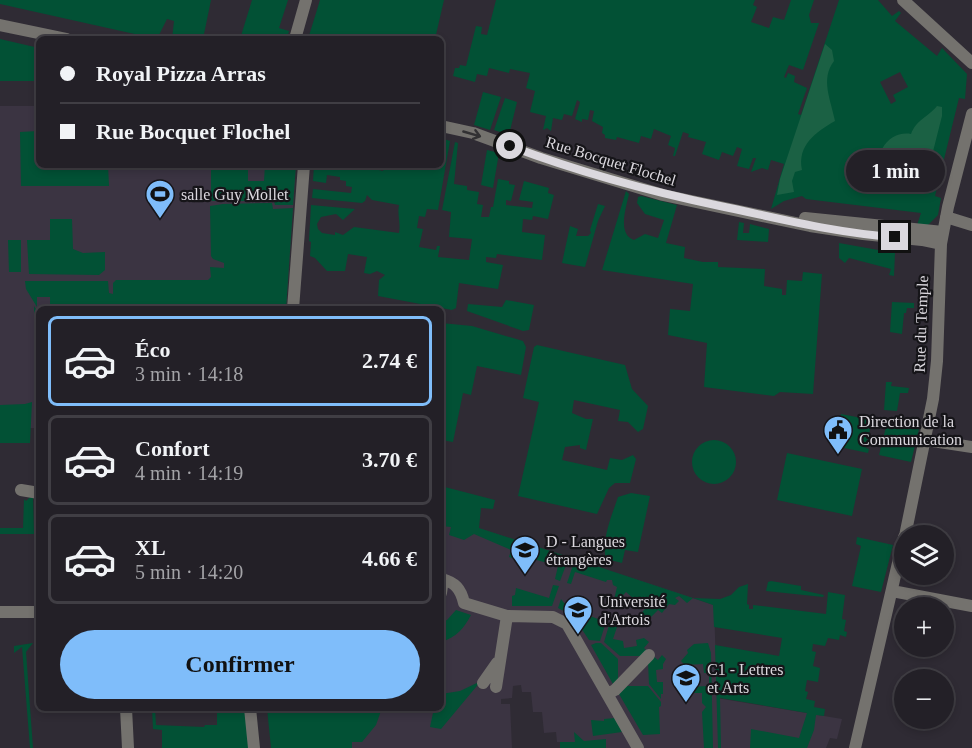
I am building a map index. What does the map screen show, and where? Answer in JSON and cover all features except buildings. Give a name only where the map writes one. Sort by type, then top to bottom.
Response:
[{"type":"street","points":[[296,36],[306,0]]},
{"type":"street","points":[[903,0],[969,60]]},
{"type":"street","points":[[0,25],[53,36]]},
{"type":"street","name":"Rue du Temple","points":[[907,525],[933,399],[937,361],[942,238],[951,218],[972,114]]},
{"type":"street","name":"Rue Bocquet Flochel","points":[[444,127],[663,195],[810,226],[895,237],[942,238]]},
{"type":"street","points":[[293,306],[304,168]]},
{"type":"street","name":"Rue Bocquet Flochel","points":[[774,218],[788,216],[914,230],[942,238]]},
{"type":"street","points":[[951,218],[972,225]]},
{"type":"street","points":[[895,237],[914,230]]},
{"type":"street","points":[[926,440],[972,447]]},
{"type":"street","points":[[21,490],[36,492]]},
{"type":"street","points":[[444,580],[450,581],[459,589],[464,603],[507,616],[553,617],[567,624],[638,748]]},
{"type":"street","name":"Rue du Temple","points":[[855,748],[894,583]]},
{"type":"street","points":[[892,591],[972,606]]},
{"type":"street","points":[[0,612],[36,612]]},
{"type":"street","points":[[489,685],[500,660],[507,616]]},
{"type":"street","points":[[607,694],[615,690],[649,655]]},
{"type":"street","points":[[126,711],[128,748]]},
{"type":"street","points":[[250,711],[254,748]]},
{"type":"shaded area","points":[[0,106],[36,106],[36,168],[296,168],[286,306],[36,306],[36,428],[0,428]]},
{"type":"shaded area","name":"Université d'Artois","points":[[444,517],[714,605],[717,698],[842,719],[837,739],[830,738],[826,748],[560,748],[556,732],[544,733],[542,712],[533,712],[531,692],[522,692],[521,685],[513,686],[512,698],[501,699],[501,704],[510,704],[512,748],[285,748],[281,711],[444,711]]},
{"type":"green space","points":[[0,0],[211,0],[204,36],[172,36],[174,21],[167,19],[158,36],[144,36],[0,4]]},
{"type":"green space","points":[[252,0],[288,0],[279,28],[289,31],[288,35],[241,36]]},
{"type":"green space","points":[[320,0],[444,0],[436,36],[309,36]]},
{"type":"green space","points":[[496,0],[755,0],[753,5],[757,7],[751,22],[769,28],[773,17],[784,20],[791,0],[814,0],[809,15],[811,23],[819,23],[803,70],[789,65],[784,77],[786,78],[788,73],[795,76],[794,82],[807,88],[798,114],[801,115],[839,0],[878,0],[892,16],[899,11],[901,13],[895,21],[937,56],[942,48],[967,74],[965,99],[959,98],[935,196],[941,198],[938,215],[928,225],[917,225],[921,213],[806,199],[802,196],[784,201],[771,209],[784,164],[771,160],[768,170],[762,168],[751,172],[756,158],[753,158],[749,169],[737,166],[742,149],[737,147],[733,156],[722,152],[719,160],[702,154],[706,142],[688,137],[689,134],[683,132],[675,156],[673,156],[675,148],[668,145],[671,136],[654,129],[651,139],[641,136],[639,143],[617,137],[616,140],[605,138],[602,133],[603,127],[592,121],[594,111],[590,110],[588,120],[582,119],[582,122],[575,119],[580,102],[577,100],[572,116],[564,114],[562,120],[553,118],[551,131],[547,128],[543,130],[546,116],[530,112],[535,91],[526,88],[530,73],[510,69],[509,73],[489,68],[487,76],[477,74],[475,82],[453,76],[455,68],[459,68],[460,65],[466,66],[476,26],[482,27],[481,34],[487,35]],"holes":[[[900,72],[908,87],[893,95],[896,101],[891,104],[880,82]]]},
{"type":"green space","points":[[0,39],[36,47],[36,81],[0,81]]},
{"type":"green space","points":[[825,44],[832,50],[834,61],[827,82],[835,121],[815,135],[805,146],[801,161],[802,170],[795,172],[792,181],[794,192],[777,195],[780,179]]},
{"type":"green space","points":[[483,92],[501,97],[490,130],[474,125]]},
{"type":"green space","points":[[505,98],[517,102],[509,135],[494,130]]},
{"type":"green space","points":[[937,106],[942,107],[942,116],[926,179],[920,184],[915,181],[919,173],[906,162],[891,168],[890,153],[882,149],[894,137],[911,134],[916,125]]},
{"type":"green space","points":[[36,131],[36,168],[108,168],[109,186],[21,186],[20,132]]},
{"type":"green space","points":[[444,139],[450,141],[438,210],[427,209],[425,217],[419,216],[417,228],[423,229],[419,247],[436,250],[437,246],[440,246],[438,257],[469,260],[472,239],[449,237],[451,212],[442,210],[455,142],[458,143],[454,184],[467,186],[467,190],[479,192],[477,204],[483,205],[481,217],[489,217],[498,179],[515,185],[511,201],[506,200],[506,205],[532,208],[533,202],[519,200],[524,181],[549,188],[548,193],[554,195],[548,219],[533,216],[532,220],[523,219],[522,232],[545,235],[542,260],[497,254],[496,258],[486,257],[486,262],[503,265],[498,289],[459,283],[456,308],[452,310],[444,308],[444,306],[431,306],[378,296],[379,280],[385,275],[377,271],[370,274],[364,273],[367,257],[348,254],[345,271],[327,271],[315,258],[310,256],[311,205],[355,209],[343,220],[336,214],[321,217],[317,224],[322,233],[335,235],[335,232],[343,235],[354,227],[399,233],[399,205],[372,200],[367,195],[362,203],[312,198],[313,189],[351,193],[352,187],[346,186],[346,181],[340,180],[340,177],[327,175],[326,183],[313,181],[314,168],[370,168],[383,171],[384,168],[444,168]]},
{"type":"green space","points":[[487,150],[499,153],[493,188],[481,185]]},
{"type":"green space","points":[[211,168],[248,168],[248,181],[264,181],[265,168],[296,168],[293,205],[275,205],[274,201],[212,201]]},
{"type":"green space","points":[[626,191],[629,194],[624,226],[629,237],[634,240],[645,234],[658,238],[664,220],[645,214],[637,203],[638,197],[641,196],[677,205],[666,243],[685,247],[684,258],[718,262],[718,267],[765,269],[764,286],[782,289],[782,295],[786,295],[787,280],[802,281],[803,272],[822,274],[813,394],[780,392],[774,396],[704,387],[707,343],[668,335],[670,309],[690,311],[693,284],[602,270]]},
{"type":"green space","points":[[272,203],[273,209],[293,208],[286,306],[50,306],[50,297],[37,297],[36,306],[26,289],[25,281],[108,281],[109,293],[113,294],[113,283],[116,280],[208,280],[211,277],[210,267],[224,268],[224,263],[211,256],[210,206]]},
{"type":"green space","points":[[598,204],[605,206],[598,221],[585,267],[562,263],[570,226],[578,229],[576,236],[588,236],[591,233]]},
{"type":"green space","points":[[50,219],[72,219],[73,249],[83,253],[105,252],[105,270],[99,275],[29,274],[27,240],[50,240]]},
{"type":"green space","points":[[739,222],[744,223],[743,233],[749,233],[750,224],[769,229],[768,242],[737,240]]},
{"type":"green space","points":[[8,240],[21,240],[21,272],[9,272]]},
{"type":"green space","points":[[839,243],[895,253],[894,276],[889,275],[891,269],[849,258],[845,263],[839,258]]},
{"type":"green space","points":[[506,300],[534,305],[529,330],[523,331],[467,311],[468,304],[502,307]]},
{"type":"green space","points":[[892,302],[914,303],[914,308],[907,308],[904,313],[902,334],[890,332]]},
{"type":"green space","points":[[34,306],[36,309],[36,428],[34,428]]},
{"type":"green space","points":[[444,323],[472,326],[523,341],[526,347],[521,375],[477,366],[471,395],[463,393],[453,442],[444,440]]},
{"type":"green space","points":[[537,345],[625,365],[632,389],[648,406],[643,429],[638,432],[628,422],[618,421],[620,410],[574,400],[572,413],[586,419],[593,419],[586,450],[580,448],[580,445],[565,447],[562,460],[607,470],[610,458],[622,460],[633,455],[636,459],[630,483],[615,483],[609,488],[597,514],[518,496],[539,402],[523,398],[534,347]]},
{"type":"green space","points":[[886,382],[892,382],[891,386],[909,388],[908,393],[900,393],[897,411],[884,410]]},
{"type":"green space","points":[[32,402],[30,443],[0,443],[0,405]]},
{"type":"green space","points":[[841,414],[872,420],[866,448],[869,449],[868,453],[835,446]]},
{"type":"green space","points":[[887,423],[908,428],[910,423],[920,425],[911,462],[879,455]]},
{"type":"green space","points":[[714,440],[723,441],[730,446],[735,453],[735,471],[730,478],[723,483],[714,484],[705,483],[698,478],[693,471],[692,462],[693,453],[698,446],[705,441]]},
{"type":"green space","points":[[787,453],[862,469],[852,516],[777,500]]},
{"type":"green space","points":[[444,487],[495,500],[493,509],[481,508],[479,528],[569,557],[560,581],[555,579],[558,566],[526,557],[518,560],[509,557],[511,550],[474,534],[464,540],[449,535],[451,527],[444,526]]},
{"type":"green space","points":[[631,493],[650,496],[638,552],[625,550],[622,563],[606,559],[606,536],[618,497]]},
{"type":"green space","points":[[33,494],[34,534],[0,534],[0,528],[23,528],[24,499],[26,501]]},
{"type":"green space","points":[[857,537],[893,545],[881,592],[852,586],[861,546],[856,544]]},
{"type":"green space","points":[[575,559],[693,598],[687,603],[679,596],[675,598],[679,601],[675,605],[669,604],[662,613],[658,610],[643,625],[636,619],[645,609],[626,592],[617,602],[614,600],[617,587],[613,585],[612,580],[606,582],[575,572],[571,584],[567,583]]},
{"type":"green space","points":[[768,582],[801,586],[801,590],[824,595],[823,597],[766,591]]},
{"type":"green space","points":[[748,584],[749,609],[753,609],[753,605],[826,614],[828,592],[845,595],[842,619],[846,620],[844,631],[847,632],[846,637],[840,635],[839,640],[828,638],[825,646],[813,644],[812,651],[816,652],[813,666],[820,668],[818,682],[807,680],[806,699],[815,701],[814,707],[825,709],[824,716],[816,715],[814,730],[807,748],[750,748],[751,729],[799,738],[807,713],[720,698],[721,748],[718,748],[715,645],[779,656],[782,638],[714,627],[713,605],[693,598],[720,599]]},
{"type":"green space","points":[[553,585],[559,586],[552,606],[512,606],[512,596],[515,595],[516,588],[549,598]]},
{"type":"green space","points":[[561,599],[582,613],[606,622],[600,641],[589,640],[573,616],[558,608]]},
{"type":"green space","points":[[456,610],[471,615],[459,632],[444,641],[444,621]]},
{"type":"green space","points":[[610,622],[618,624],[613,639],[623,641],[624,648],[637,646],[636,640],[644,638],[649,642],[644,648],[647,651],[642,656],[620,656],[604,642]]},
{"type":"green space","points":[[33,643],[26,652],[33,748],[30,748],[22,647],[14,653],[14,646]]},
{"type":"green space","points":[[601,643],[618,659],[618,682],[613,684],[591,645]]},
{"type":"green space","points":[[708,643],[711,653],[713,748],[704,748],[702,712],[706,707],[702,703],[702,693],[686,693],[686,687],[709,686],[709,673],[704,673],[703,664],[685,665],[681,661],[688,653],[687,650],[694,644]]},
{"type":"green space","points":[[662,655],[666,659],[663,669],[656,670],[657,682],[663,682],[661,699],[649,684],[648,662],[653,656],[658,660]]},
{"type":"green space","points":[[481,681],[441,729],[430,727],[433,711],[444,711],[444,694],[460,691]]},
{"type":"green space","points":[[627,686],[648,686],[661,702],[659,707],[660,734],[643,735],[619,694]]},
{"type":"green space","points":[[152,711],[155,711],[156,725],[204,727],[205,725],[217,725],[217,711],[245,711],[249,748],[162,748],[162,730],[153,729]]},
{"type":"green space","points":[[267,711],[381,711],[376,725],[362,742],[352,742],[352,748],[271,748]]},
{"type":"green space","points":[[615,718],[622,732],[593,736],[591,720],[604,721],[604,719]]},
{"type":"green space","points":[[574,732],[584,741],[606,739],[606,748],[560,748],[560,742],[575,742]]},
{"type":"place","name":"salle Guy Mollet","points":[[160,220]]},
{"type":"place","name":"Direction de la Communication","points":[[838,456]]},
{"type":"place","name":"D - Langues étrangères","points":[[525,576]]},
{"type":"place","name":"Université d'Artois","points":[[578,636]]},
{"type":"place","name":"C1 - Lettres et Arts","points":[[686,704]]},
{"type":"route","points":[[510,146],[663,195],[810,226],[895,237]]}]
